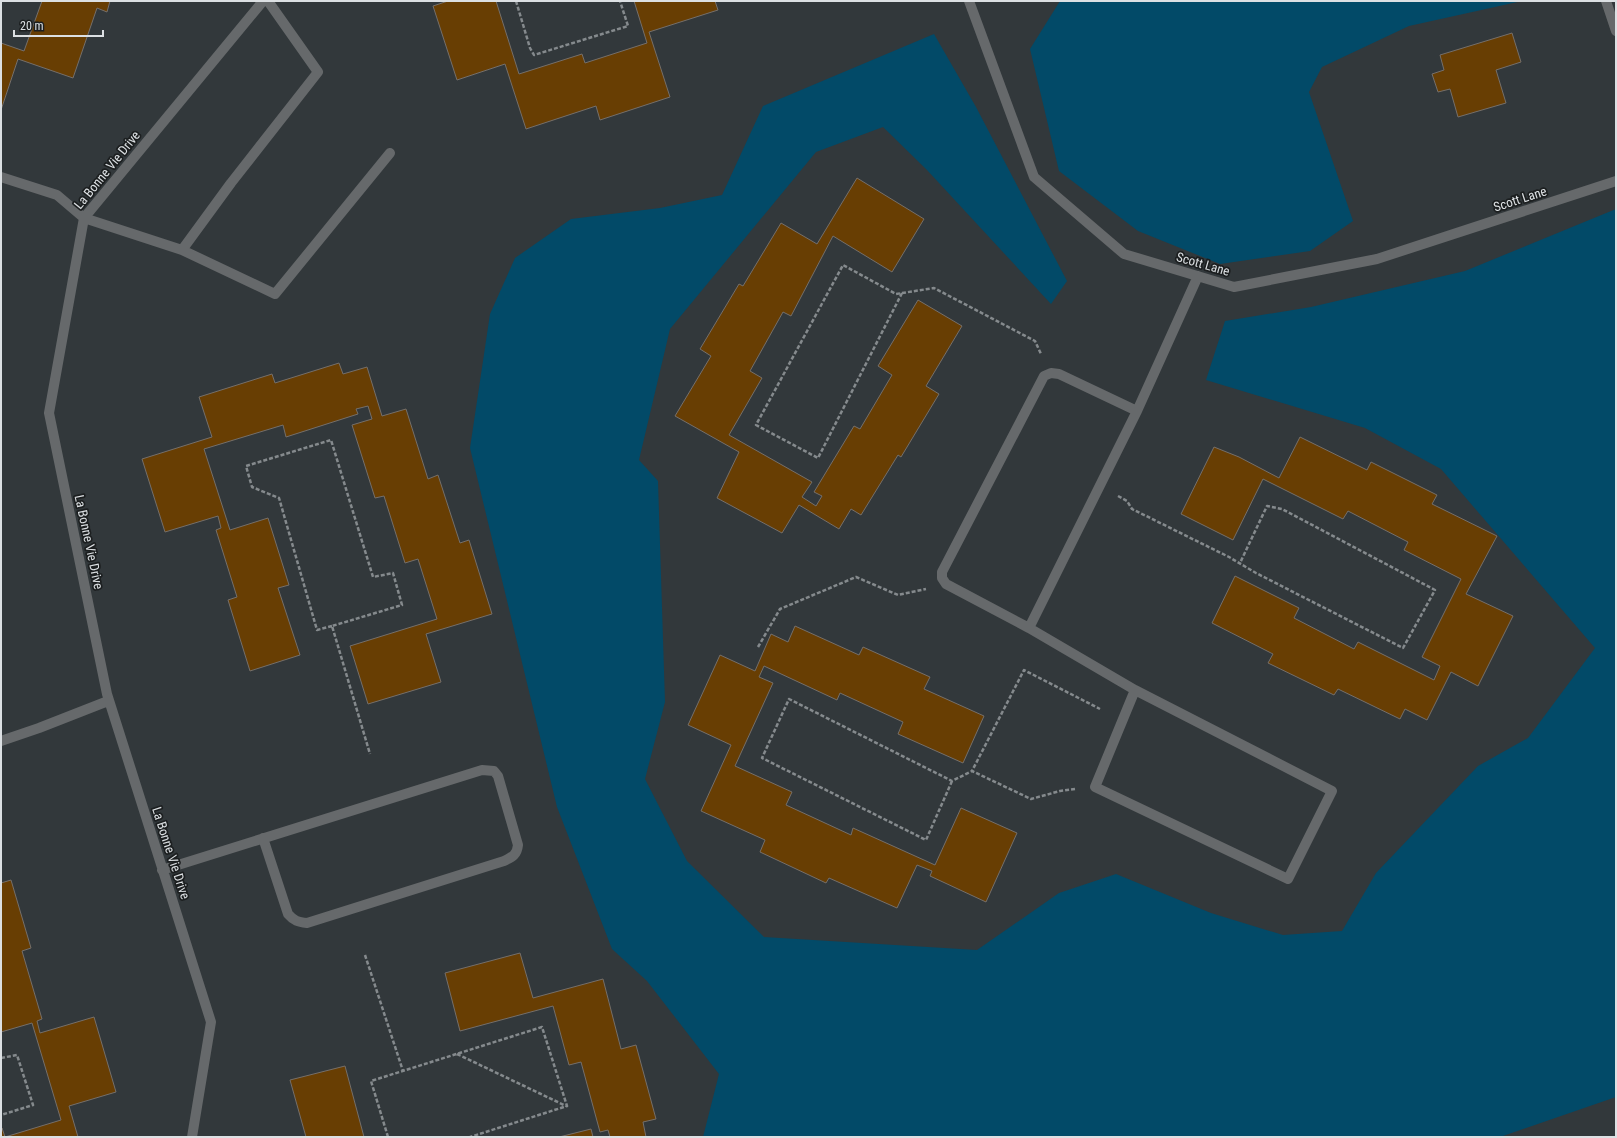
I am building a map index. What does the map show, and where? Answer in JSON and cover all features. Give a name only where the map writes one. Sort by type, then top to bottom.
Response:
[{"type":"street","name":"La Bonne Vie Drive","points":[[192,1137],[211,1022],[108,701],[49,413],[84,218],[262,1]]},
{"type":"street","points":[[182,250],[231,183],[318,72],[268,1]]},
{"type":"street","name":"Scott Lane","points":[[969,1],[1034,177],[1124,254],[1234,287],[1377,259],[1616,181]]},
{"type":"street","points":[[1606,1],[1616,31]]},
{"type":"street","points":[[1,177],[57,194],[84,218],[182,250],[274,294],[390,153]]},
{"type":"street","points":[[1029,628],[1137,412],[1198,276]]},
{"type":"street","points":[[1135,690],[1095,787],[1288,879],[1332,791],[1135,690],[1029,628],[946,584],[942,578],[942,572],[1039,383],[1044,376],[1051,372],[1059,374],[1137,412]]},
{"type":"street","points":[[1,741],[108,701]]},
{"type":"street","points":[[162,870],[263,838],[482,770],[494,771],[498,776],[518,845],[517,852],[512,857],[504,861],[307,924],[292,919],[288,914],[263,838]]},
{"type":"path","points":[[516,1],[530,48],[534,55],[628,26],[620,1]]},
{"type":"path","points":[[902,294],[818,458],[756,425],[843,265],[896,294],[934,288],[1035,341],[1051,372]]},
{"type":"path","points":[[331,440],[373,577],[393,572],[402,605],[332,626],[317,630],[279,498],[252,487],[246,466],[331,440]]},
{"type":"path","points":[[1100,485],[1127,501],[1132,510],[1240,563],[1403,648],[1435,590],[1282,509],[1267,506],[1240,563]]},
{"type":"path","points":[[758,646],[780,610],[856,577],[898,596],[946,584]]},
{"type":"path","points":[[332,626],[370,754]]},
{"type":"path","points":[[952,780],[789,698],[762,758],[926,840],[952,780],[972,771],[1024,670],[1100,709]]},
{"type":"path","points":[[972,771],[1031,799],[1060,791],[1095,787]]},
{"type":"path","points":[[365,955],[403,1071]]},
{"type":"path","points":[[388,1137],[371,1081],[542,1027],[567,1106]]},
{"type":"path","points":[[457,1054],[567,1106]]},
{"type":"path","points":[[1,1058],[18,1055],[33,1105],[1,1115]]},
{"type":"path","points":[[470,1137],[567,1106]]},
{"type":"shaded area","points":[[1060,1],[1522,1],[1409,26],[1322,67],[1309,92],[1353,221],[1310,251],[1220,264],[1138,231],[1059,171],[1030,49]]},
{"type":"shaded area","points":[[934,34],[976,107],[1067,281],[1051,304],[927,170],[883,127],[816,152],[670,329],[639,460],[658,481],[665,702],[645,779],[687,861],[764,937],[977,950],[1059,893],[1116,874],[1211,913],[1283,935],[1342,931],[1376,873],[1478,766],[1528,738],[1595,648],[1441,469],[1365,428],[1206,380],[1225,321],[1311,307],[1465,271],[1616,209],[1616,1097],[1500,1137],[703,1137],[719,1074],[647,981],[612,949],[557,807],[470,448],[490,314],[515,258],[571,219],[660,208],[722,195],[763,106]]},
{"type":"building","points":[[42,1],[110,1],[107,12],[97,8],[73,78],[18,59],[1,110],[1,43],[24,51]]},
{"type":"building","points":[[448,1],[496,1],[519,74],[582,54],[585,63],[647,43],[634,1],[715,1],[718,10],[649,32],[670,97],[600,120],[596,106],[526,129],[505,64],[457,80],[433,6]]},
{"type":"building","points":[[1512,33],[1521,62],[1496,70],[1506,103],[1458,117],[1450,89],[1438,92],[1432,74],[1444,70],[1440,55]]},
{"type":"building","points":[[857,178],[924,219],[892,272],[833,236],[791,316],[783,312],[750,371],[762,378],[729,435],[812,482],[802,497],[816,506],[822,496],[814,492],[854,426],[860,429],[892,375],[878,366],[918,300],[962,326],[926,386],[939,394],[901,457],[898,455],[861,515],[851,509],[839,529],[799,505],[782,533],[717,498],[739,452],[675,416],[711,356],[700,349],[739,284],[743,286],[781,223],[817,244]]},
{"type":"building","points":[[339,363],[343,374],[367,367],[382,416],[406,409],[428,479],[438,475],[460,543],[469,540],[492,614],[426,634],[441,682],[368,704],[350,646],[437,619],[418,559],[405,563],[384,496],[375,498],[352,425],[372,419],[368,406],[356,409],[358,414],[286,437],[283,425],[204,449],[230,530],[268,518],[289,585],[278,588],[300,655],[250,671],[228,600],[237,597],[216,530],[221,528],[218,516],[165,532],[142,459],[212,437],[199,397],[272,374],[275,383]]},
{"type":"building","points":[[1300,437],[1367,470],[1371,462],[1437,495],[1432,504],[1497,536],[1466,594],[1513,616],[1478,686],[1451,672],[1427,720],[1405,709],[1400,719],[1338,689],[1334,695],[1268,663],[1273,654],[1212,623],[1235,576],[1299,608],[1294,618],[1354,649],[1358,642],[1434,680],[1440,666],[1422,657],[1461,579],[1404,550],[1408,542],[1348,511],[1343,519],[1263,479],[1233,540],[1181,514],[1214,447],[1239,457],[1279,478]]},
{"type":"building","points":[[795,626],[859,655],[863,647],[930,677],[924,689],[984,716],[963,763],[898,734],[903,722],[840,693],[837,700],[764,666],[759,677],[773,683],[735,766],[792,792],[786,805],[851,835],[853,828],[935,865],[961,808],[1017,833],[986,902],[930,876],[932,871],[917,865],[897,908],[829,878],[826,883],[760,852],[765,840],[701,811],[731,745],[688,725],[720,655],[755,671],[771,634],[788,642]]},
{"type":"building","points":[[11,880],[31,948],[22,951],[42,1019],[37,1021],[40,1033],[94,1017],[116,1092],[69,1106],[78,1137],[5,1137],[61,1120],[32,1023],[1,1032],[1,883]]},
{"type":"building","points":[[520,953],[533,998],[603,979],[621,1049],[636,1045],[656,1119],[643,1122],[646,1137],[610,1137],[608,1130],[600,1132],[581,1062],[569,1065],[553,1006],[460,1031],[445,973]]},
{"type":"building","points":[[345,1066],[364,1137],[306,1137],[290,1080]]},
{"type":"building","points":[[2,1128],[5,1137],[1,1137]]},
{"type":"building","points":[[591,1129],[593,1137],[559,1137]]}]
